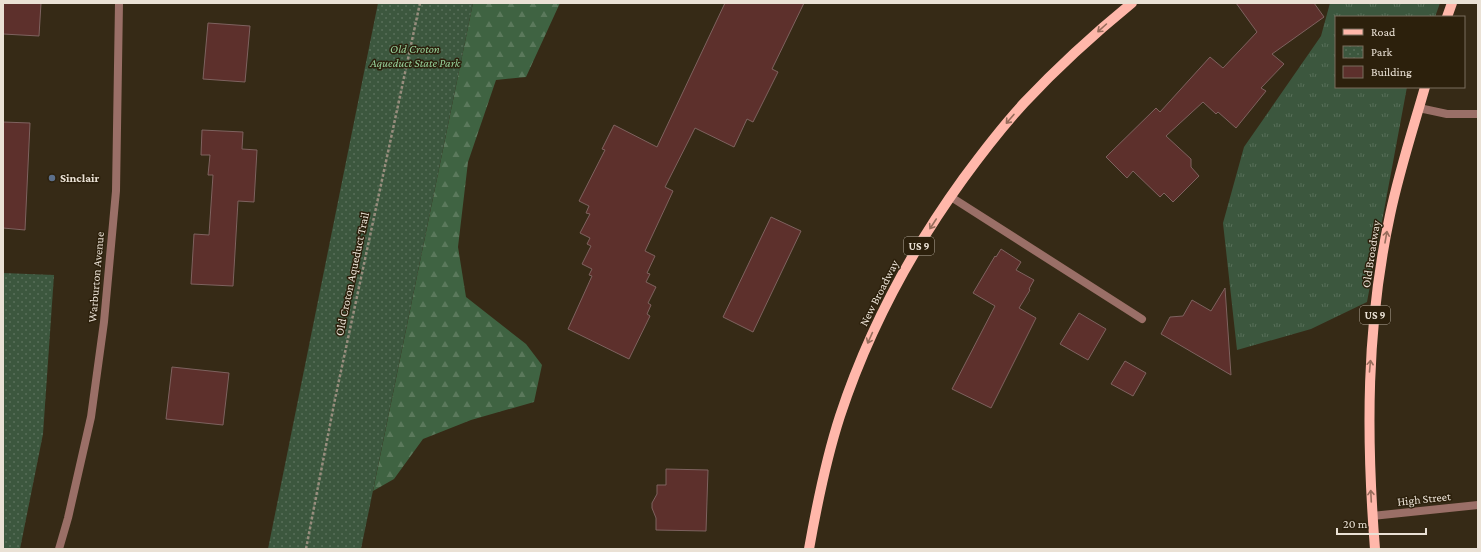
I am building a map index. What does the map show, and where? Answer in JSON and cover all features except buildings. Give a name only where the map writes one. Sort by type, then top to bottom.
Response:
[{"type":"main road","name":"New Broadway","points":[[809,549],[820,490],[841,415],[870,338],[906,266],[950,197],[1001,129],[1024,103],[1080,48],[1132,3]]},
{"type":"main road","points":[[1447,16],[1452,3]]},
{"type":"main road","name":"Old Broadway","points":[[1375,549],[1372,516],[1368,420],[1369,376],[1373,332],[1390,215],[1425,88]]},
{"type":"street","name":"Warburton Avenue","points":[[59,549],[68,518],[91,417],[104,322],[116,190],[120,3]]},
{"type":"street","points":[[1419,108],[1447,114],[1478,114]]},
{"type":"street","points":[[950,197],[1142,319]]},
{"type":"street","name":"High Street","points":[[1372,516],[1478,505]]},
{"type":"path","name":"Old Croton Aqueduct Trail","points":[[306,549],[335,399],[420,3]]},
{"type":"green space","name":"Old Croton Aqueduct State Park","points":[[378,3],[473,3],[361,549],[268,549]]},
{"type":"green space","points":[[473,3],[560,3],[526,77],[496,80],[468,162],[458,247],[466,297],[526,344],[542,365],[534,402],[471,420],[423,439],[394,479],[373,491]]},
{"type":"green space","points":[[1330,3],[1440,3],[1435,16],[1335,16],[1335,88],[1407,88],[1367,302],[1311,329],[1237,350],[1223,223],[1244,147],[1321,36]]},
{"type":"green space","points":[[3,273],[54,275],[43,434],[20,549],[3,549]]},
{"type":"place","name":"Sinclair","points":[[52,178]]}]
